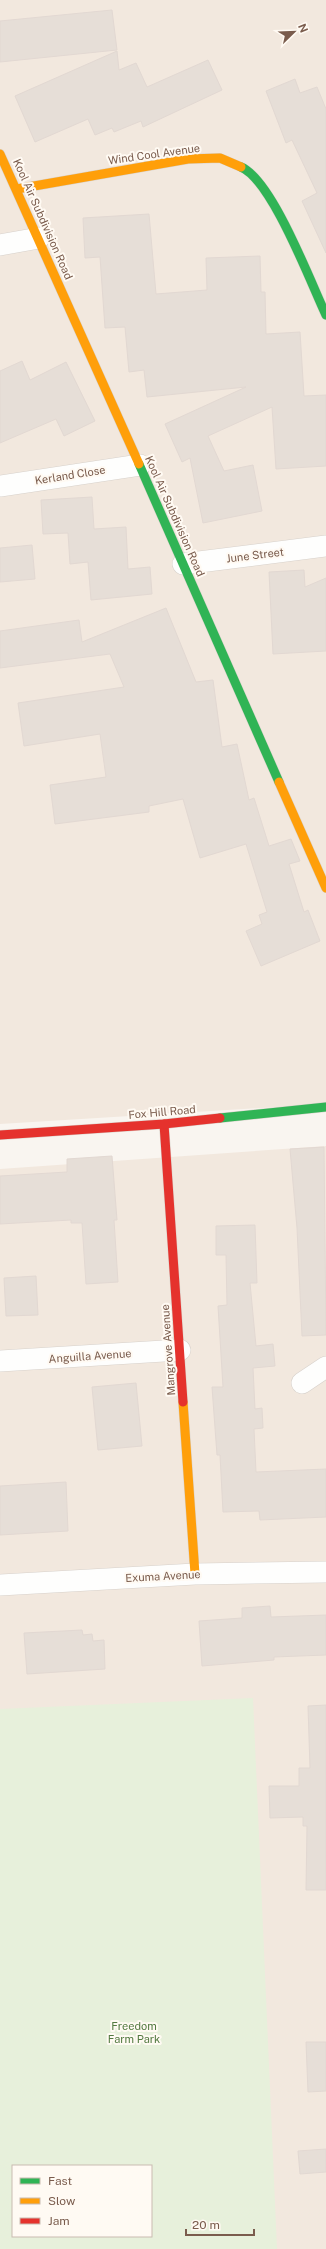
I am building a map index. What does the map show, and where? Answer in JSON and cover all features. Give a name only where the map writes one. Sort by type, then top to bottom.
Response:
[{"type":"street","name":"Kool Air Subdivision Road","points":[[0,154],[140,464],[326,888]]},
{"type":"street","name":"Wind Cool Avenue","points":[[17,189],[188,159],[220,158],[250,172],[273,201],[326,315]]},
{"type":"street","points":[[0,244],[39,238]]},
{"type":"street","name":"Kerland Close","points":[[0,486],[140,464]]},
{"type":"street","name":"June Street","points":[[183,564],[326,546]]},
{"type":"street","name":"Fox Hill Road","points":[[0,1135],[164,1124],[326,1107]]},
{"type":"street","name":"Mangrove Avenue","points":[[164,1124],[196,1574]]},
{"type":"street","name":"Anguilla Avenue","points":[[0,1361],[180,1350]]},
{"type":"street","points":[[302,1383],[326,1367]]},
{"type":"street","name":"Exuma Avenue","points":[[0,1586],[196,1574],[326,1572]]},
{"type":"shaded area","points":[[0,0],[326,0],[326,1104],[0,1124]]},
{"type":"shaded area","points":[[326,1146],[326,2249],[0,2249],[0,1169]]},
{"type":"green space","name":"Freedom Farm Park","points":[[253,1698],[277,2249],[0,2249],[0,1709]]},
{"type":"building","points":[[112,10],[117,50],[0,62],[0,21]]},
{"type":"building","points":[[117,51],[119,70],[136,63],[147,87],[208,60],[222,90],[143,127],[141,121],[114,132],[112,128],[95,135],[88,119],[35,142],[15,96]]},
{"type":"building","points":[[295,79],[300,93],[317,87],[326,109],[326,253],[302,201],[317,193],[292,140],[286,143],[266,91]]},
{"type":"building","points":[[149,214],[156,294],[207,290],[206,258],[260,256],[261,292],[265,292],[266,334],[300,332],[304,396],[326,395],[326,466],[276,469],[272,407],[208,436],[224,471],[253,465],[262,511],[203,523],[190,458],[182,462],[165,424],[246,387],[147,397],[144,370],[129,372],[125,327],[105,328],[100,257],[85,258],[83,218]]},
{"type":"building","points":[[22,361],[30,380],[66,362],[95,421],[64,436],[56,419],[0,443],[0,371]]},
{"type":"building","points":[[92,497],[94,529],[126,527],[128,569],[150,567],[152,594],[91,600],[88,562],[70,564],[68,533],[43,534],[41,500]]},
{"type":"building","points":[[32,545],[35,579],[0,582],[0,548]]},
{"type":"building","points":[[304,570],[305,587],[326,578],[326,651],[273,654],[269,572]]},
{"type":"building","points":[[166,608],[196,682],[213,680],[222,747],[237,744],[249,800],[254,798],[269,846],[291,839],[300,861],[289,864],[304,912],[308,910],[320,941],[261,966],[246,931],[262,924],[259,915],[267,912],[246,844],[200,858],[183,799],[149,806],[149,812],[55,824],[50,785],[106,777],[100,734],[24,746],[18,703],[124,687],[110,654],[0,668],[0,631],[79,620],[82,642]]},
{"type":"building","points":[[324,1147],[326,1335],[302,1336],[297,1228],[290,1149]]},
{"type":"building","points":[[112,1156],[117,1220],[114,1220],[118,1282],[86,1284],[82,1223],[71,1223],[71,1220],[0,1224],[0,1176],[67,1172],[67,1159]]},
{"type":"building","points":[[255,1225],[257,1283],[250,1283],[256,1346],[273,1344],[275,1366],[253,1368],[255,1409],[262,1408],[263,1428],[254,1429],[256,1472],[326,1469],[326,1517],[260,1520],[259,1511],[223,1512],[220,1455],[217,1455],[212,1387],[223,1387],[218,1306],[227,1305],[226,1255],[216,1255],[216,1226]]},
{"type":"building","points":[[36,1276],[38,1315],[6,1316],[4,1278]]},
{"type":"building","points":[[136,1383],[142,1446],[98,1450],[92,1387]]},
{"type":"building","points":[[66,1482],[68,1531],[0,1535],[0,1486]]},
{"type":"building","points":[[270,1606],[271,1617],[326,1615],[326,1655],[274,1657],[274,1660],[202,1666],[199,1621],[242,1618],[242,1608]]},
{"type":"building","points":[[82,1630],[83,1635],[92,1634],[93,1641],[104,1640],[105,1669],[27,1674],[24,1633]]},
{"type":"building","points":[[326,1705],[326,1890],[306,1890],[307,1826],[303,1826],[303,1817],[270,1818],[269,1786],[299,1786],[299,1768],[310,1768],[308,1706]]},
{"type":"building","points":[[306,2042],[326,2042],[326,2091],[308,2092]]},
{"type":"building","points":[[326,2149],[326,2172],[300,2174],[298,2151]]},
{"type":"traffic: fast","points":[[241,167],[253,176],[265,191],[277,211],[289,233],[326,315]]},
{"type":"traffic: fast","points":[[139,464],[279,782]]},
{"type":"traffic: fast","points":[[220,1118],[326,1107]]},
{"type":"traffic: slow","points":[[0,154],[139,464]]},
{"type":"traffic: slow","points":[[17,189],[188,159],[220,158],[241,167]]},
{"type":"traffic: slow","points":[[279,782],[326,888]]},
{"type":"traffic: slow","points":[[183,1402],[195,1574]]},
{"type":"traffic: jam","points":[[0,1135],[164,1124],[220,1118]]},
{"type":"traffic: jam","points":[[164,1124],[183,1402]]}]
